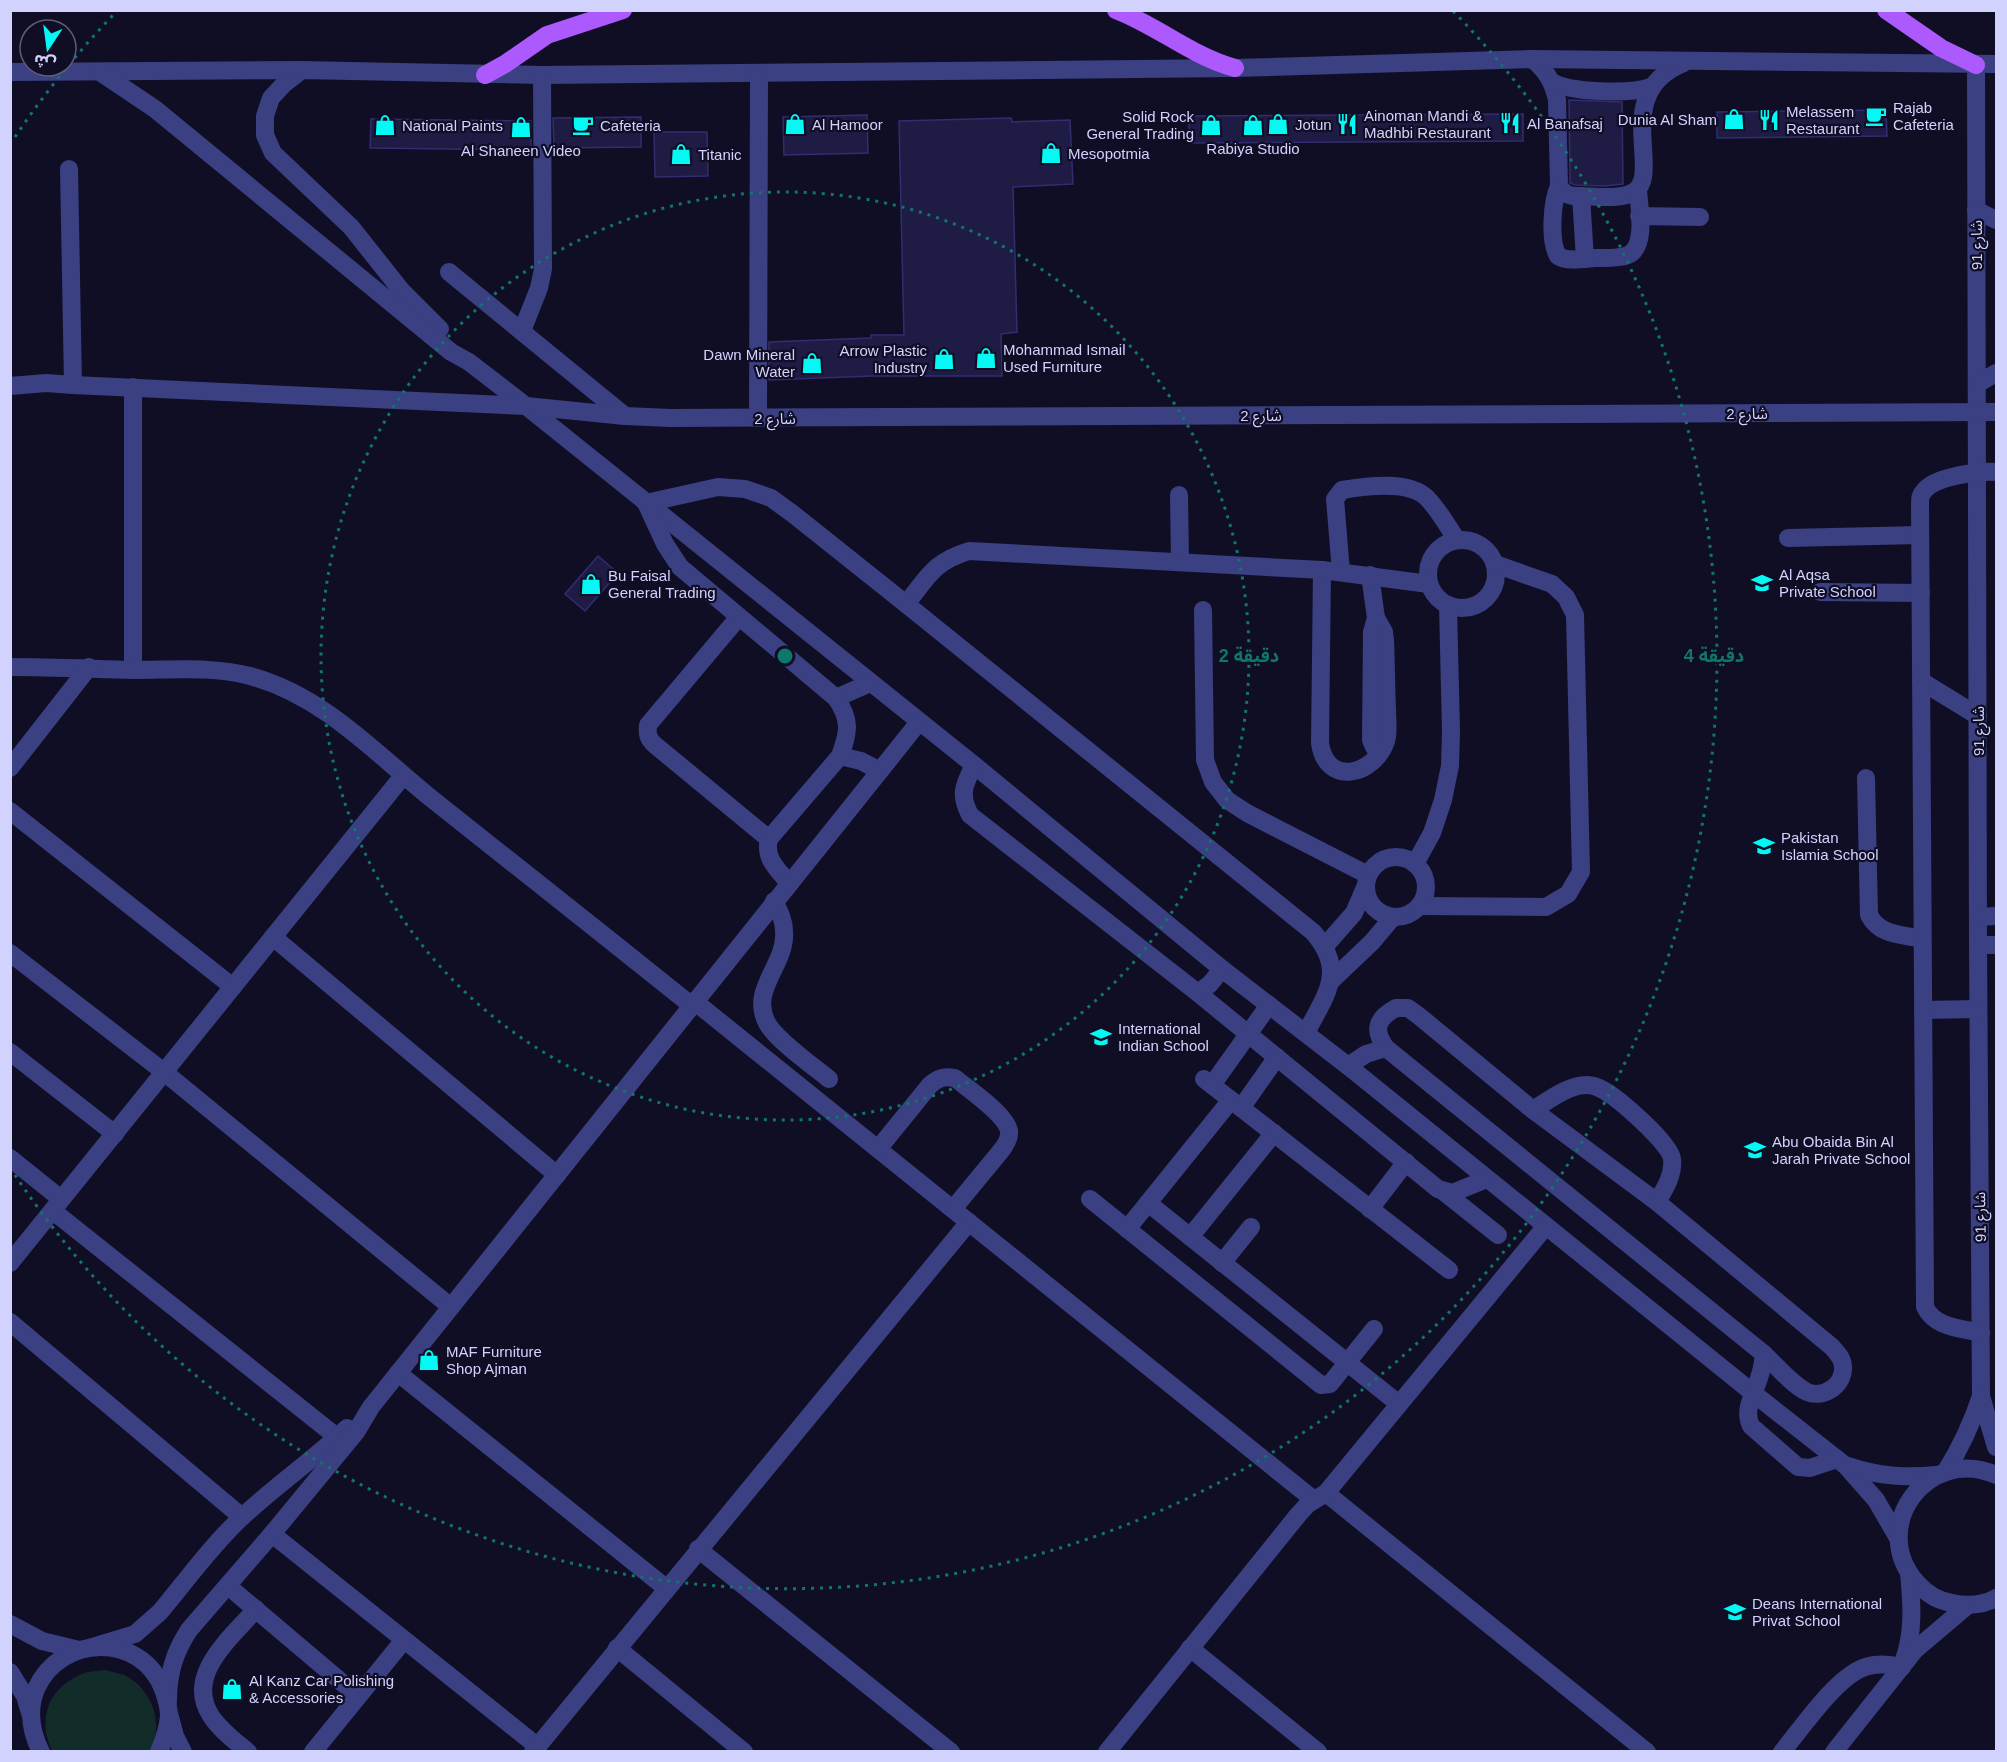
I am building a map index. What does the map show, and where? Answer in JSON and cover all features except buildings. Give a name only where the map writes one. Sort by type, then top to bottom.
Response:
[{"type":"main road","points":[[485,75],[506,64],[548,35],[623,10]]},
{"type":"main road","points":[[1116,10],[1155,27],[1208,59],[1235,68]]},
{"type":"main road","points":[[1886,10],[1941,48],[1976,65]]},
{"type":"street","points":[[1532,59],[1558,86],[1575,89],[1635,91],[1651,87]]},
{"type":"street","points":[[10,72],[302,70],[542,75],[1235,68],[1532,59],[1996,64]]},
{"type":"street","points":[[1559,186],[1569,196],[1621,196],[1638,190],[1643,182],[1644,172],[1644,106],[1651,87],[1660,76],[1686,62]]},
{"type":"street","name":"شارع 91","points":[[1976,65],[1978,716],[1988,773],[1987,917],[1978,945],[1978,1009],[1988,1090],[1988,1160],[1981,1333],[1996,1447]]},
{"type":"street","points":[[302,70],[271,98],[265,116],[265,126],[273,153],[351,227],[401,290],[458,347],[469,362]]},
{"type":"street","points":[[100,72],[155,109],[451,352],[469,362],[526,406],[974,765],[1222,969],[1348,1066],[1753,1393],[1842,1462],[1876,1500],[1898,1538],[1901,1556],[1909,1573],[1924,1591],[1944,1602],[1967,1606],[1993,1603]]},
{"type":"street","points":[[758,418],[759,73]]},
{"type":"street","points":[[522,331],[539,288],[543,269],[542,75]]},
{"type":"street","points":[[1551,81],[1557,100],[1559,186],[1553,206],[1555,251],[1562,259],[1628,255],[1636,249],[1640,240],[1638,190]]},
{"type":"street","points":[[69,168],[73,385]]},
{"type":"street","points":[[1586,196],[1590,258]]},
{"type":"street","points":[[1976,210],[1996,220]]},
{"type":"street","points":[[1640,216],[1700,217]]},
{"type":"street","points":[[449,272],[625,416]]},
{"type":"street","points":[[1977,384],[1996,373]]},
{"type":"street","name":"شارع 2","points":[[10,386],[46,383],[526,406],[670,418],[1996,412]]},
{"type":"street","points":[[133,387],[133,670]]},
{"type":"street","points":[[1981,1333],[1938,1323],[1929,1317],[1925,1307],[1920,535],[1921,496],[1925,489],[1940,481],[1978,471],[1996,472]]},
{"type":"street","points":[[1341,572],[1335,499],[1342,490],[1393,486],[1417,491],[1427,498],[1457,540]]},
{"type":"street","points":[[646,502],[718,487],[745,489],[771,498],[1312,932],[1325,946],[1331,963],[1331,981]]},
{"type":"street","points":[[1179,495],[1180,561]]},
{"type":"street","points":[[646,502],[665,544],[680,567],[836,698],[845,711],[848,725],[846,740],[840,756],[769,839],[768,856],[789,883]]},
{"type":"street","points":[[1788,538],[1920,535]]},
{"type":"street","points":[[1457,540],[1467,540],[1485,548],[1495,564],[1497,574],[1491,592],[1485,600],[1467,608],[1448,605],[1440,600],[1429,584],[1428,574],[1433,556],[1448,543],[1457,540]]},
{"type":"street","points":[[906,604],[935,567],[950,557],[969,551],[1322,570],[1429,584]]},
{"type":"street","points":[[1419,906],[1546,907],[1568,894],[1581,872],[1575,615],[1566,597],[1552,584],[1495,564]]},
{"type":"street","points":[[1322,570],[1322,753],[1326,762],[1334,769],[1344,772],[1364,769],[1374,762],[1387,740],[1384,632],[1376,618],[1370,575]]},
{"type":"street","points":[[1820,592],[1921,593]]},
{"type":"street","points":[[1415,864],[1436,822],[1450,766],[1448,605]]},
{"type":"street","points":[[1203,610],[1205,760],[1213,782],[1227,800],[1247,813],[1367,880]]},
{"type":"street","points":[[738,618],[648,726],[647,733],[654,745],[769,839]]},
{"type":"street","points":[[10,768],[89,667]]},
{"type":"street","points":[[10,668],[220,670],[250,676],[279,686],[307,699],[333,716],[403,776],[1647,1752]]},
{"type":"street","points":[[1922,681],[1978,716]]},
{"type":"street","points":[[836,698],[870,683]]},
{"type":"street","points":[[159,1752],[166,1734],[171,1663],[189,1630],[272,1534],[362,1424],[370,1407],[919,722]]},
{"type":"street","points":[[840,756],[861,761],[880,771]]},
{"type":"street","points":[[974,765],[963,790],[964,803],[970,815],[1198,993],[1498,1235]]},
{"type":"street","points":[[10,1263],[403,776]]},
{"type":"street","points":[[1866,778],[1869,915],[1874,924],[1882,930],[1922,939]]},
{"type":"street","points":[[10,811],[233,987]]},
{"type":"street","points":[[1325,946],[1354,913],[1367,880],[1380,861],[1398,857],[1415,864],[1425,880],[1424,898],[1419,906],[1403,916],[1384,915],[1370,902],[1367,880]]},
{"type":"street","points":[[774,901],[782,916],[785,934],[782,951],[762,997],[762,1011],[768,1025],[778,1036],[829,1079]]},
{"type":"street","points":[[1306,1033],[1331,981],[1372,942],[1394,917]]},
{"type":"street","points":[[273,937],[557,1175]]},
{"type":"street","points":[[1978,945],[1996,945]]},
{"type":"street","points":[[10,953],[164,1072],[451,1307]]},
{"type":"street","points":[[1198,993],[1210,984],[1222,969]]},
{"type":"street","points":[[1269,1005],[1249,1034],[1208,1082],[1449,1270]]},
{"type":"street","points":[[1395,1008],[1408,1008],[1533,1110],[1657,1202],[1832,1347],[1840,1356],[1843,1368],[1840,1380],[1832,1389],[1821,1394],[1808,1393],[1798,1386],[1764,1354],[1386,1048],[1379,1038],[1378,1025],[1384,1014],[1395,1008]]},
{"type":"street","points":[[1923,1010],[1978,1009]]},
{"type":"street","points":[[1348,1066],[1366,1054],[1386,1048]]},
{"type":"street","points":[[10,1052],[115,1134]]},
{"type":"street","points":[[1127,1229],[1277,1057]]},
{"type":"street","points":[[878,1149],[930,1085],[946,1076],[955,1078],[1005,1120],[1009,1131],[1007,1143],[953,1209]]},
{"type":"street","points":[[1533,1110],[1574,1087],[1588,1085],[1602,1089],[1668,1147],[1672,1158],[1672,1171],[1657,1202]]},
{"type":"street","points":[[1190,1237],[1274,1133]]},
{"type":"street","points":[[10,1158],[57,1205],[337,1437]]},
{"type":"street","points":[[1370,1209],[1406,1162]]},
{"type":"street","points":[[1444,1192],[1452,1192],[1487,1179]]},
{"type":"street","points":[[1090,1198],[1321,1385],[1330,1384],[1374,1329]]},
{"type":"street","points":[[1148,1203],[1399,1404]]},
{"type":"street","points":[[272,1534],[535,1749],[969,1222]]},
{"type":"street","points":[[1107,1752],[1298,1515],[1320,1496],[1399,1404],[1546,1226]]},
{"type":"street","points":[[1222,1263],[1251,1227]]},
{"type":"street","points":[[10,1322],[242,1517]]},
{"type":"street","points":[[1764,1354],[1761,1374],[1748,1413],[1751,1426],[1793,1464],[1810,1468],[1842,1462],[1869,1473],[1894,1477],[1970,1468],[1996,1475]]},
{"type":"street","points":[[398,1372],[666,1588]]},
{"type":"street","name":"شارع 91","points":[[1898,1538],[1902,1513],[1911,1498],[1916,1491],[1941,1473],[1961,1448],[1987,1390]]},
{"type":"street","points":[[41,1752],[32,1727],[31,1714],[33,1697],[45,1674],[63,1657],[135,1634],[150,1622],[242,1517],[312,1460],[370,1407]]},
{"type":"street","points":[[698,1549],[951,1752]]},
{"type":"street","points":[[1902,1668],[1909,1646],[1912,1624],[1909,1573]]},
{"type":"street","points":[[228,1586],[358,1696]]},
{"type":"street","points":[[1834,1752],[1923,1643],[1967,1606]]},
{"type":"street","points":[[248,1752],[220,1728],[209,1714],[203,1698],[203,1681],[209,1664],[256,1609]]},
{"type":"street","points":[[10,1624],[42,1641],[60,1647],[112,1648],[132,1654],[148,1666],[160,1683],[175,1736],[183,1752]]},
{"type":"street","points":[[313,1752],[404,1640]]},
{"type":"street","points":[[616,1648],[744,1752]]},
{"type":"street","points":[[1190,1648],[1318,1752]]},
{"type":"street","points":[[1782,1752],[1840,1683],[1853,1672],[1868,1666],[1885,1664],[1902,1668]]},
{"type":"street","points":[[10,1672],[25,1696],[31,1714]]},
{"type":"green space","points":[[105,1670],[124,1675],[134,1681],[148,1698],[156,1719],[154,1741],[150,1751],[52,1751],[48,1739],[46,1716],[54,1696],[70,1680],[82,1674]]},
{"type":"place","name":"Rajab Cafeteria","points":[[1876,116]]},
{"type":"place","name":"Dunia Al Sham","points":[[1734,119]]},
{"type":"place","name":"Melassem Restaurant","points":[[1769,120]]},
{"type":"place","name":"Al Banafsaj","points":[[1510,123]]},
{"type":"place","name":"Al Hamoor","points":[[795,124]]},
{"type":"place","name":"Jotun","points":[[1278,124]]},
{"type":"place","name":"Ainoman Mandi & Madhbi Restaurant","points":[[1347,124]]},
{"type":"place","name":"National Paints","points":[[385,125]]},
{"type":"place","name":"Cafeteria","points":[[583,125]]},
{"type":"place","name":"Solid Rock General Trading","points":[[1211,125]]},
{"type":"place","name":"Rabiya Studio","points":[[1253,125]]},
{"type":"place","name":"Al Shaneen Video","points":[[521,127]]},
{"type":"place","name":"Mesopotmia","points":[[1051,153]]},
{"type":"place","name":"Titanic","points":[[681,154]]},
{"type":"place","name":"Mohammad Ismail Used Furniture","points":[[986,358]]},
{"type":"place","name":"Arrow Plastic Industry","points":[[944,359]]},
{"type":"place","name":"Dawn Mineral Water","points":[[812,363]]},
{"type":"place","name":"Al Aqsa Private School","points":[[1762,583]]},
{"type":"place","name":"Bu Faisal General Trading","points":[[591,584]]},
{"type":"place","name":"Pakistan Islamia School","points":[[1764,846]]},
{"type":"place","name":"International Indian School","points":[[1101,1037]]},
{"type":"place","name":"Abu Obaida Bin Al Jarah Private School","points":[[1755,1150]]},
{"type":"place","name":"MAF Furniture Shop Ajman","points":[[429,1360]]},
{"type":"place","name":"Deans International Privat School","points":[[1735,1612]]},
{"type":"place","name":"Al Kanz Car Polishing & Accessories","points":[[232,1689]]}]
